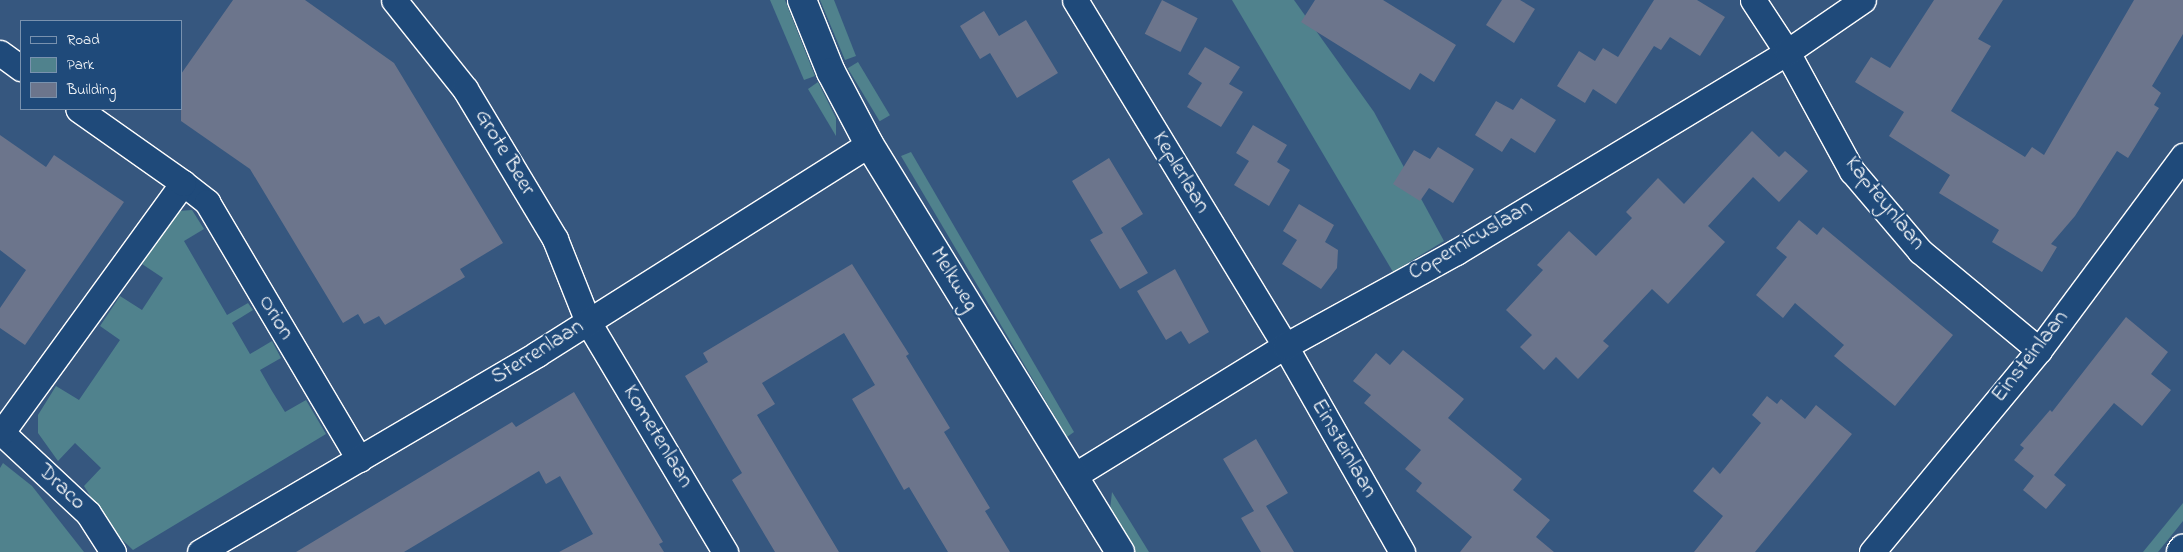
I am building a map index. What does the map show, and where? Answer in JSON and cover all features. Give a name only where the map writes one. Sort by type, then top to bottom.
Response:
[{"type":"street","name":"Grote Beer","points":[[394,0],[470,97],[555,239],[588,322]]},
{"type":"street","name":"Melkweg","points":[[802,0],[831,72],[869,144],[1075,475],[1120,552]]},
{"type":"street","name":"Keplerlaan","points":[[1075,0],[1285,346]]},
{"type":"street","name":"Kapteynlaan","points":[[1753,0],[1787,52],[1852,170],[1920,251],[2038,350]]},
{"type":"street","name":"Copernicuslaan","points":[[1075,475],[1285,346],[1456,252],[1787,52],[1863,0]]},
{"type":"street","points":[[0,53],[20,67]]},
{"type":"street","name":"Orion","points":[[79,110],[207,202],[359,460]]},
{"type":"street","name":"Sterrenlaan","points":[[200,552],[359,460],[588,322],[869,144]]},
{"type":"street","name":"Einsteinlaan","points":[[1872,552],[2038,350],[2183,156]]},
{"type":"street","points":[[1,432],[183,183]]},
{"type":"street","name":"Kometenlaan","points":[[588,322],[725,552]]},
{"type":"street","name":"Einsteinlaan","points":[[1285,346],[1402,552]]},
{"type":"street","name":"Draco","points":[[1,432],[88,513],[113,552]]},
{"type":"street","points":[[2180,552],[2183,549]]},
{"type":"green space","points":[[770,0],[785,0],[815,76],[804,80]]},
{"type":"green space","points":[[820,0],[834,0],[856,56],[845,60]]},
{"type":"green space","points":[[1232,0],[1294,0],[1374,112],[1444,241],[1393,272]]},
{"type":"green space","points":[[858,62],[890,115],[880,121],[848,68]]},
{"type":"green space","points":[[818,82],[836,118],[836,136],[808,89]]},
{"type":"green space","points":[[911,152],[1074,432],[1067,437],[901,156]]},
{"type":"green space","points":[[192,210],[204,229],[184,241],[227,315],[248,303],[253,310],[232,323],[250,354],[272,341],[281,358],[260,370],[272,391],[285,412],[306,400],[326,434],[133,550],[110,528],[84,486],[101,468],[75,443],[58,461],[38,433],[38,415],[56,386],[79,400],[120,340],[100,326],[120,296],[142,310],[163,278],[142,264],[179,211]]},
{"type":"green space","points":[[3,463],[32,486],[84,552],[0,552],[0,468]]},
{"type":"green space","points":[[1112,492],[1149,552],[1135,552],[1110,510]]},
{"type":"green space","points":[[2183,503],[2183,521],[2158,552],[2143,552]]},
{"type":"building","points":[[233,0],[305,0],[394,63],[503,243],[460,269],[465,277],[385,325],[379,316],[364,324],[358,314],[343,323],[250,169],[181,121],[182,73]]},
{"type":"building","points":[[1162,0],[1198,18],[1180,52],[1145,34]]},
{"type":"building","points":[[1315,0],[1383,0],[1456,45],[1434,82],[1420,73],[1410,90],[1301,22]]},
{"type":"building","points":[[1502,0],[1520,0],[1535,9],[1514,43],[1486,25]]},
{"type":"building","points":[[1654,0],[1697,0],[1725,17],[1700,56],[1670,37],[1661,50],[1654,46],[1616,104],[1593,89],[1585,103],[1557,86],[1579,51],[1595,61],[1603,48],[1618,57]]},
{"type":"building","points":[[1934,0],[2003,0],[1978,39],[1991,46],[1951,111],[2025,157],[2032,147],[2044,155],[2134,0],[2183,0],[2183,34],[2152,86],[2161,93],[2154,105],[2159,108],[2128,158],[2117,151],[2075,216],[2051,244],[2057,247],[2042,272],[1992,242],[1999,230],[1939,193],[1950,175],[1889,136],[1904,112],[1855,82],[1871,57],[1890,68]]},
{"type":"building","points":[[984,11],[999,36],[1026,20],[1058,73],[1017,98],[990,53],[980,59],[960,26]]},
{"type":"building","points":[[1205,47],[1240,67],[1229,84],[1243,92],[1221,127],[1187,107],[1202,83],[1188,74]]},
{"type":"building","points":[[1521,98],[1556,120],[1535,153],[1511,138],[1502,152],[1475,135],[1496,101],[1513,110]]},
{"type":"building","points":[[1253,125],[1287,145],[1277,162],[1290,170],[1269,206],[1234,185],[1249,161],[1236,153]]},
{"type":"building","points":[[1752,131],[1779,157],[1785,151],[1808,171],[1779,202],[1753,177],[1708,226],[1725,242],[1668,304],[1652,289],[1603,341],[1609,346],[1578,379],[1556,357],[1544,370],[1520,347],[1532,335],[1506,310],[1543,270],[1537,265],[1569,231],[1596,256],[1632,218],[1626,212],[1658,178],[1684,204]]},
{"type":"building","points":[[0,135],[46,167],[54,155],[124,202],[25,345],[0,328],[0,308],[26,270],[0,250]]},
{"type":"building","points":[[1438,147],[1474,169],[1453,203],[1429,188],[1420,201],[1393,184],[1414,150],[1430,159]]},
{"type":"building","points":[[1109,158],[1143,214],[1121,228],[1148,273],[1120,289],[1090,240],[1103,233],[1072,181]]},
{"type":"building","points":[[1299,204],[1334,225],[1325,242],[1338,250],[1337,268],[1321,289],[1282,264],[1297,240],[1283,231]]},
{"type":"building","points":[[1799,220],[1817,235],[1823,227],[1953,335],[1895,406],[1834,356],[1844,345],[1795,303],[1783,318],[1756,295],[1787,257],[1776,248]]},
{"type":"building","points":[[852,264],[909,354],[906,356],[950,428],[944,432],[990,508],[985,511],[1010,552],[948,552],[909,487],[904,490],[852,399],[875,385],[844,333],[762,383],[775,404],[757,415],[839,552],[775,552],[732,480],[742,473],[685,376],[708,362],[703,353]]},
{"type":"building","points":[[1175,269],[1209,332],[1189,344],[1181,331],[1166,340],[1137,291]]},
{"type":"building","points":[[2126,317],[2168,352],[2151,374],[2171,390],[2142,426],[2114,403],[2054,475],[2066,485],[2046,509],[2023,490],[2034,476],[2014,460],[2024,448],[2020,445],[2050,410],[2052,412]]},
{"type":"building","points":[[1403,350],[1464,399],[1448,418],[1522,479],[1513,490],[1550,520],[1536,537],[1554,552],[1460,552],[1472,537],[1416,491],[1422,483],[1405,469],[1421,450],[1364,403],[1371,395],[1353,381],[1376,353],[1390,365]]},
{"type":"building","points":[[574,392],[663,542],[659,544],[664,552],[559,552],[593,534],[560,476],[546,484],[539,471],[404,552],[296,552],[512,422],[516,427]]},
{"type":"building","points":[[1767,396],[1777,404],[1781,399],[1805,419],[1816,405],[1852,434],[1755,552],[1694,552],[1723,516],[1693,491],[1713,467],[1720,474],[1761,423],[1752,415]]},
{"type":"building","points":[[1256,439],[1288,493],[1266,506],[1294,552],[1261,552],[1241,518],[1254,511],[1223,459]]}]
